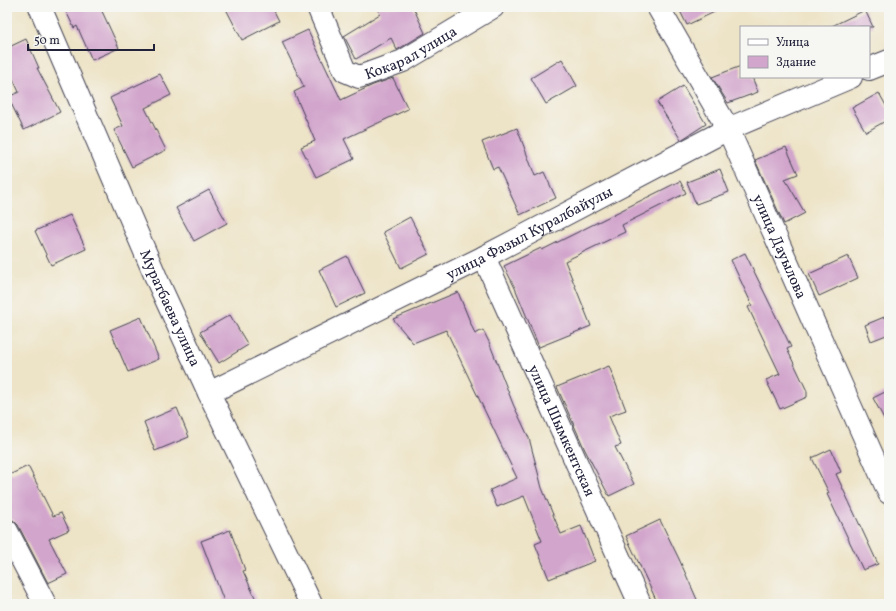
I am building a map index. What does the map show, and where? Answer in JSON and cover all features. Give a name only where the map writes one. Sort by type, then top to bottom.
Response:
[{"type":"street","name":"Муратбаева улица","points":[[40,7],[158,282],[209,393],[311,604]]},
{"type":"street","name":"Кокарал улица","points":[[318,7],[345,71],[359,77],[403,61],[493,7]]},
{"type":"street","name":"улица Дауылова","points":[[658,7],[728,129],[889,493]]},
{"type":"street","points":[[870,69],[889,61]]},
{"type":"street","name":"улица Фазыл Куралбайулы","points":[[209,393],[484,257],[728,129],[849,78]]},
{"type":"street","name":"улица Шымкентская","points":[[484,257],[640,604]]},
{"type":"street","points":[[7,531],[45,604]]},
{"type":"building","points":[[64,7],[100,7],[119,48],[92,60],[77,26],[74,28]]},
{"type":"building","points":[[225,7],[272,7],[279,21],[242,40]]},
{"type":"building","points":[[377,7],[413,7],[425,33],[397,50],[391,38],[356,59],[344,36],[380,14]]},
{"type":"building","points":[[678,7],[725,7],[687,25]]},
{"type":"building","points":[[865,10],[873,27],[870,26],[832,26]]},
{"type":"building","points":[[308,30],[341,100],[373,85],[393,78],[408,109],[344,139],[354,159],[316,177],[301,147],[315,141],[294,92],[304,87],[282,42]]},
{"type":"building","points":[[26,39],[39,68],[37,68],[60,112],[24,130],[8,97],[19,92],[7,66],[7,48]]},
{"type":"building","points":[[562,59],[577,86],[546,104],[531,78]]},
{"type":"building","points":[[740,66],[740,78],[752,78],[758,92],[728,103],[712,77]]},
{"type":"building","points":[[160,74],[171,95],[145,108],[166,150],[132,167],[114,130],[123,126],[110,98]]},
{"type":"building","points":[[683,86],[706,124],[681,140],[657,102]]},
{"type":"building","points":[[879,93],[889,111],[889,119],[866,132],[852,108]]},
{"type":"building","points":[[517,128],[535,176],[544,172],[556,198],[520,215],[498,167],[493,169],[482,142]]},
{"type":"building","points":[[786,147],[798,174],[785,179],[805,213],[784,224],[755,160]]},
{"type":"building","points":[[720,169],[729,192],[696,204],[687,182]]},
{"type":"building","points":[[680,181],[686,193],[622,225],[625,232],[565,261],[591,326],[539,347],[515,288],[504,266],[541,248],[542,250]]},
{"type":"building","points":[[209,190],[227,223],[194,241],[176,208]]},
{"type":"building","points":[[70,215],[86,249],[51,265],[35,231]]},
{"type":"building","points":[[410,217],[429,254],[401,268],[383,232]]},
{"type":"building","points":[[745,253],[791,347],[787,349],[807,391],[807,397],[780,409],[766,380],[780,374],[748,307],[752,305],[731,260]]},
{"type":"building","points":[[347,256],[365,293],[336,307],[319,270]]},
{"type":"building","points":[[848,256],[858,278],[819,296],[809,274]]},
{"type":"building","points":[[458,292],[475,334],[483,330],[489,342],[513,404],[529,438],[542,488],[561,534],[581,526],[595,561],[549,579],[535,544],[542,541],[524,496],[497,507],[490,490],[517,478],[446,330],[413,343],[393,319]]},
{"type":"building","points":[[230,315],[248,345],[219,363],[200,332]]},
{"type":"building","points":[[889,315],[889,334],[871,341],[865,325]]},
{"type":"building","points":[[141,317],[159,359],[128,372],[110,330]]},
{"type":"building","points":[[609,366],[626,410],[609,416],[621,445],[615,447],[634,484],[609,496],[585,450],[557,387]]},
{"type":"building","points":[[889,390],[889,428],[873,398]]},
{"type":"building","points":[[177,408],[189,437],[155,451],[144,422]]},
{"type":"building","points":[[831,449],[841,472],[836,474],[878,564],[863,570],[827,494],[829,493],[812,458]]},
{"type":"building","points":[[28,466],[53,516],[61,513],[69,530],[49,539],[67,574],[48,583],[18,525],[13,520],[7,518],[7,476]]},
{"type":"building","points":[[660,520],[699,604],[658,604],[626,536]]},
{"type":"building","points":[[230,530],[245,570],[243,571],[258,604],[225,604],[201,541]]}]
